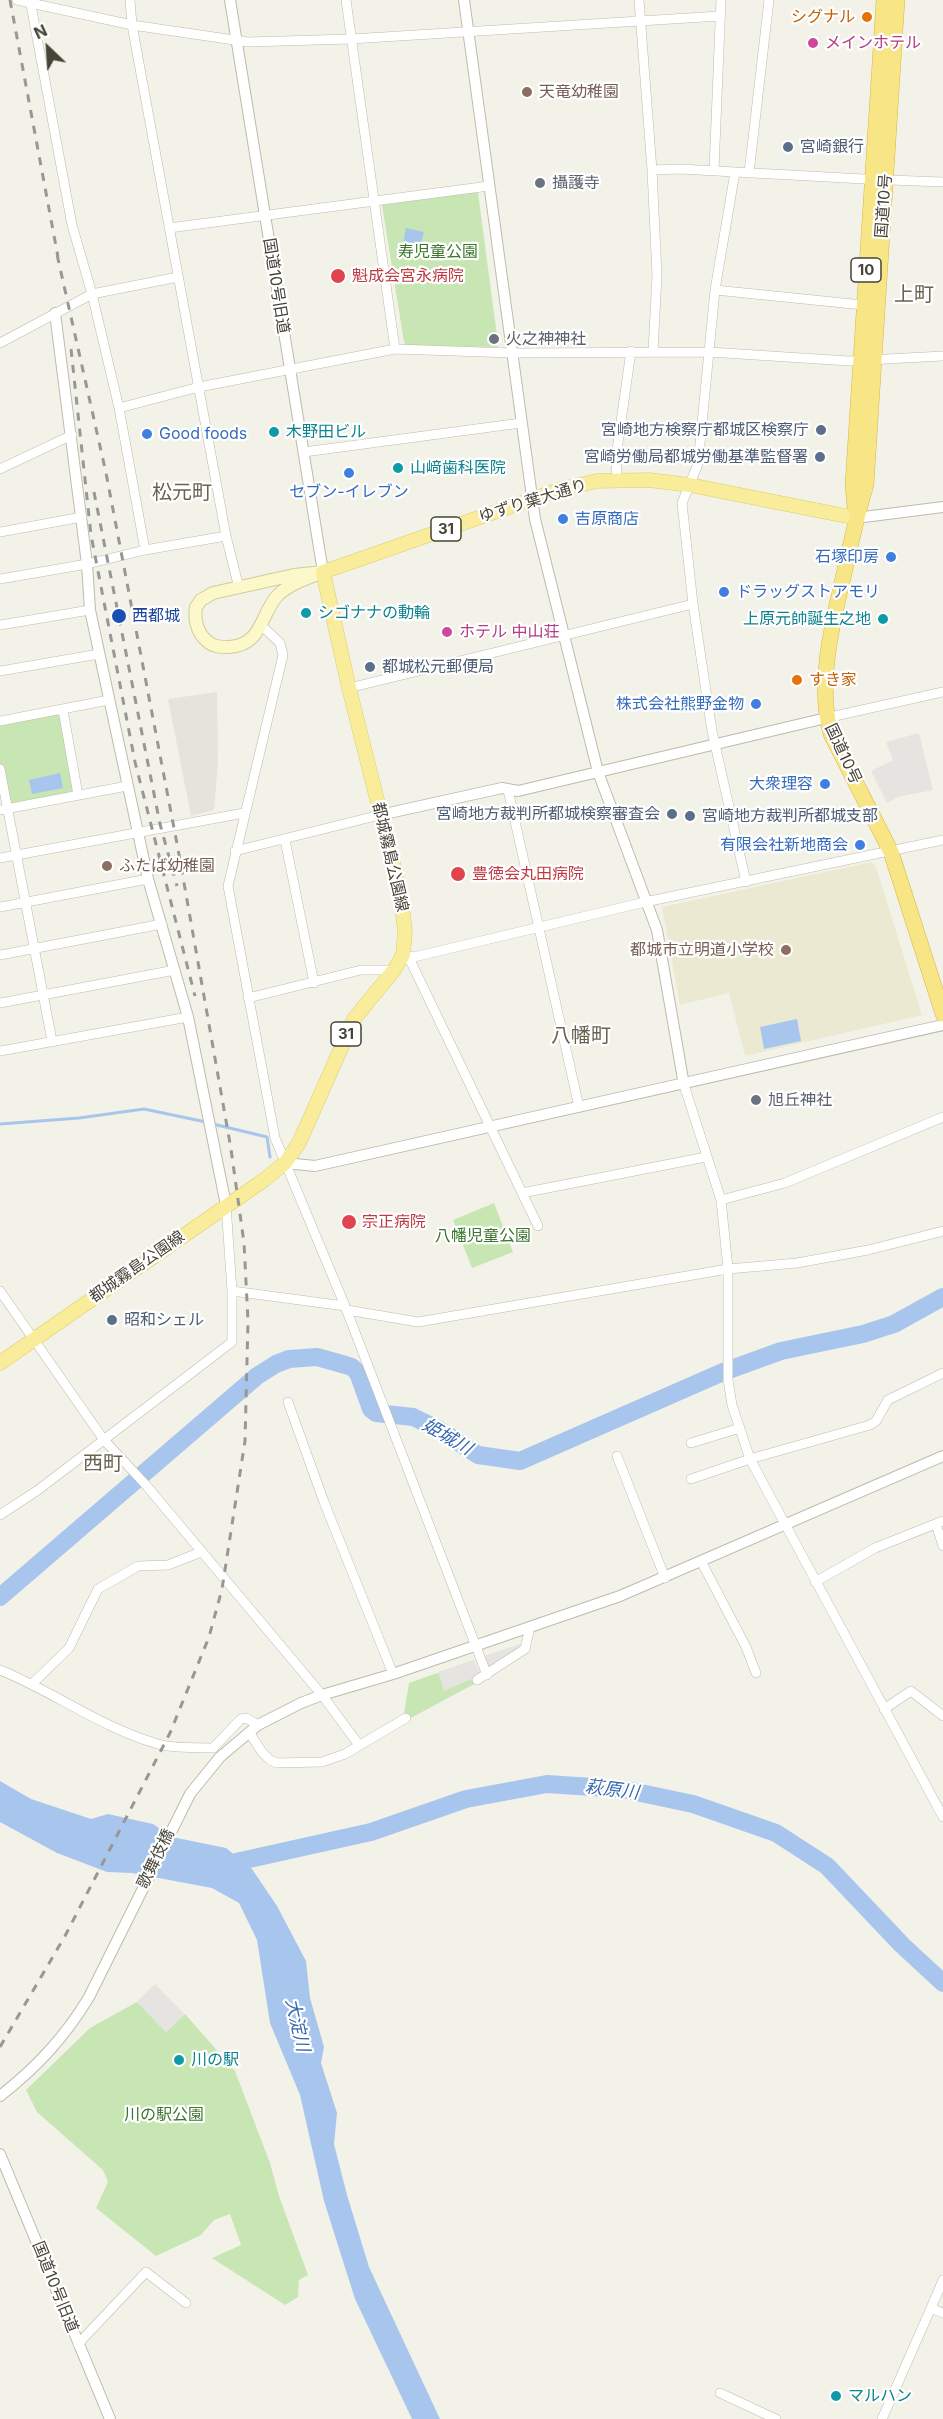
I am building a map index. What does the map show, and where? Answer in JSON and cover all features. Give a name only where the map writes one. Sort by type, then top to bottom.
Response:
[{"type":"highway","name":"国道10号","points":[[884,0],[879,180],[868,360],[853,483],[856,518],[828,652],[826,718],[831,734],[891,852],[943,1014]]},
{"type":"highway","name":"国道10号","points":[[868,360],[863,305],[879,180],[897,0]]},
{"type":"main road","name":"ゆずり葉大通り","points":[[323,572],[578,485],[617,480],[649,480],[690,485],[856,518]]},
{"type":"main road","points":[[323,572],[291,586],[277,596],[256,634],[237,646],[219,647],[206,641],[197,630],[195,613],[201,600],[213,593],[294,575],[323,572]]},
{"type":"main road","name":"都城霧島公園線","points":[[0,1363],[264,1180],[285,1163],[299,1143],[354,1019],[394,970],[403,955],[405,931],[400,891],[349,688],[323,572]]},
{"type":"street","points":[[17,0],[132,26],[236,42],[351,39],[720,16]]},
{"type":"street","points":[[130,0],[132,26],[226,536],[239,588]]},
{"type":"street","name":"国道10号旧道","points":[[230,0],[323,572]]},
{"type":"street","points":[[346,0],[395,349]]},
{"type":"street","points":[[464,0],[531,500],[598,772],[657,930],[684,1085],[721,1200],[728,1269],[728,1380],[732,1405],[750,1459],[943,1817]]},
{"type":"street","points":[[639,0],[652,170],[657,275],[653,352]]},
{"type":"street","points":[[714,171],[721,0]]},
{"type":"street","points":[[749,173],[769,0]]},
{"type":"street","points":[[30,2],[72,225],[92,294],[119,408],[145,550]]},
{"type":"street","points":[[652,170],[680,169],[943,182]]},
{"type":"street","points":[[735,172],[715,290],[698,464],[682,504],[693,604],[714,745],[746,882]]},
{"type":"street","points":[[170,228],[489,186]]},
{"type":"street","points":[[0,343],[92,294],[178,277]]},
{"type":"street","points":[[715,290],[863,305]]},
{"type":"street","points":[[0,1515],[38,1490],[232,1342],[232,1291],[226,1205],[188,1017],[148,879],[90,609],[82,517],[55,313]]},
{"type":"street","points":[[119,408],[199,387],[395,349],[512,353],[709,352],[868,360],[943,356]]},
{"type":"street","points":[[617,480],[616,457],[631,351]]},
{"type":"street","points":[[304,452],[520,423]]},
{"type":"street","points":[[0,469],[72,435]]},
{"type":"street","points":[[856,518],[943,507]]},
{"type":"street","points":[[0,532],[82,517]]},
{"type":"street","points":[[0,579],[226,536]]},
{"type":"street","points":[[349,688],[693,604]]},
{"type":"street","points":[[0,625],[90,609]]},
{"type":"street","points":[[261,626],[280,643],[283,655],[228,886],[275,1138],[346,1308],[487,1675]]},
{"type":"street","points":[[0,671],[99,654]]},
{"type":"street","points":[[235,851],[502,788],[518,791],[943,692]]},
{"type":"street","points":[[0,721],[109,700]]},
{"type":"street","points":[[63,710],[78,795]]},
{"type":"street","points":[[0,769],[4,810],[26,902],[52,1041]]},
{"type":"street","points":[[4,810],[127,786]]},
{"type":"street","points":[[508,790],[579,1107]]},
{"type":"street","points":[[0,858],[244,813]]},
{"type":"street","points":[[285,840],[314,983]]},
{"type":"street","points":[[403,955],[414,957],[645,902],[943,840]]},
{"type":"street","points":[[0,907],[148,879]]},
{"type":"street","points":[[0,955],[162,924]]},
{"type":"street","points":[[403,955],[411,962],[538,1226]]},
{"type":"street","points":[[0,1003],[175,970]]},
{"type":"street","points":[[248,998],[361,970],[394,970]]},
{"type":"street","points":[[0,1051],[188,1017]]},
{"type":"street","points":[[285,1163],[315,1166],[684,1085],[943,1025]]},
{"type":"street","points":[[721,1200],[785,1183],[943,1117]]},
{"type":"street","points":[[522,1193],[706,1157]]},
{"type":"street","points":[[232,1291],[346,1308],[418,1322],[728,1269],[817,1259],[868,1250],[943,1231]]},
{"type":"street","points":[[0,1292],[104,1440],[145,1484],[322,1695],[359,1745]]},
{"type":"street","points":[[691,1479],[750,1459],[870,1425],[876,1421],[888,1400],[943,1373]]},
{"type":"street","points":[[288,1402],[324,1502],[393,1674]]},
{"type":"street","points":[[691,1443],[740,1428]]},
{"type":"street","points":[[617,1456],[665,1578]]},
{"type":"street","name":"歌舞伎橋","points":[[0,2096],[28,2074],[61,2040],[89,1997],[190,1794],[220,1757],[254,1729],[291,1707],[322,1695],[393,1674],[474,1644],[620,1596],[702,1563],[943,1456]]},
{"type":"street","points":[[815,1582],[875,1548],[940,1522],[943,1546]]},
{"type":"street","points":[[33,1683],[69,1648],[98,1589],[138,1566],[168,1565],[201,1552]]},
{"type":"street","points":[[702,1563],[746,1647],[756,1673]]},
{"type":"street","points":[[477,1680],[525,1649],[530,1627]]},
{"type":"street","points":[[0,1670],[33,1683],[56,1699],[159,1745],[213,1748],[241,1719],[246,1718],[254,1729],[262,1752],[277,1763],[333,1760],[406,1718]]},
{"type":"street","points":[[884,1709],[911,1691],[943,1716]]},
{"type":"street","name":"国道10号旧道","points":[[0,2154],[110,2419]]},
{"type":"street","points":[[78,2344],[146,2272],[186,2303]]},
{"type":"street","points":[[882,2419],[943,2280]]},
{"type":"street","points":[[931,2308],[943,2313]]},
{"type":"street","points":[[720,2393],[775,2419]]},
{"type":"shaded area","points":[[217,692],[218,763],[214,810],[191,816],[168,699]]},
{"type":"shaded area","points":[[919,733],[933,790],[898,797],[887,803],[871,771],[893,760],[886,742]]},
{"type":"shaded area","name":"都城市立明道小学校","points":[[871,862],[876,867],[922,1015],[745,1056],[729,993],[680,1005],[662,907]]},
{"type":"shaded area","points":[[527,1642],[487,1675],[480,1657]]},
{"type":"shaded area","points":[[474,1660],[481,1675],[444,1691],[438,1672]]},
{"type":"shaded area","points":[[155,1984],[185,2014],[166,2032],[137,2002]]},
{"type":"green space","name":"寿児童公園","points":[[478,193],[497,347],[407,346],[404,342],[382,205]]},
{"type":"green space","points":[[63,710],[78,795],[8,809],[0,769],[0,721]]},
{"type":"green space","name":"八幡児童公園","points":[[494,1203],[513,1252],[472,1268],[453,1220]]},
{"type":"green space","points":[[474,1660],[478,1682],[407,1720],[404,1713],[409,1683]]},
{"type":"green space","name":"川の駅公園","points":[[137,2002],[166,2032],[185,2014],[235,2071],[270,2163],[279,2196],[308,2275],[299,2280],[298,2297],[285,2305],[212,2258],[241,2245],[230,2214],[214,2220],[201,2235],[156,2256],[96,2208],[108,2182],[103,2170],[37,2112],[26,2090],[90,2028]]},
{"type":"water","points":[[406,228],[424,232],[420,247],[403,244]]},
{"type":"water","points":[[60,773],[63,788],[32,794],[29,780]]},
{"type":"water","points":[[797,1019],[801,1041],[764,1049],[760,1027]]},
{"type":"water","name":"大淀川","points":[[0,1781],[31,1799],[91,1819],[108,1814],[153,1824],[172,1837],[226,1848],[252,1869],[277,1906],[306,1961],[310,1998],[324,2047],[321,2063],[337,2113],[334,2144],[347,2195],[369,2267],[440,2419],[412,2419],[355,2299],[324,2201],[300,2095],[270,2023],[257,1940],[239,1903],[212,1888],[132,1873],[107,1872],[57,1853],[0,1822]]},
{"type":"waterway","points":[[0,1124],[79,1118],[144,1109],[206,1122]]},
{"type":"waterway","points":[[213,1124],[267,1137],[270,1157]]},
{"type":"waterway","name":"姫城川","points":[[0,1597],[257,1376],[289,1359],[317,1357],[352,1367],[358,1373],[371,1409],[376,1413],[413,1417],[438,1429],[478,1455],[520,1461],[723,1372],[781,1351],[863,1334],[894,1324],[943,1297]]},
{"type":"waterway","name":"萩原川","points":[[227,1864],[371,1832],[466,1799],[547,1784],[622,1789],[693,1804],[776,1833],[827,1866],[902,1945],[943,1983]]},
{"type":"railway","points":[[10,0],[58,257]]},
{"type":"railway","points":[[0,2047],[65,1936],[170,1733],[209,1637],[222,1589],[245,1441],[248,1321],[244,1243],[231,1149],[178,849],[106,473],[56,250]]},
{"type":"railway","points":[[71,349],[91,535],[135,762],[195,996]]},
{"type":"railway","points":[[94,492],[160,824],[177,886]]},
{"type":"place","name":"シグナル","points":[[867,17]]},
{"type":"place","name":"メインホテル","points":[[813,43]]},
{"type":"place","name":"天竜幼稚園","points":[[527,92]]},
{"type":"place","name":"宮崎銀行","points":[[788,147]]},
{"type":"place","name":"攝護寺","points":[[540,183]]},
{"type":"place","name":"魁成会宮永病院","points":[[338,276]]},
{"type":"place","name":"火之神神社","points":[[494,339]]},
{"type":"place","name":"宮崎地方検察庁都城区検察庁","points":[[821,430]]},
{"type":"place","name":"木野田ビル","points":[[274,432]]},
{"type":"place","name":"Good foods","points":[[147,434]]},
{"type":"place","name":"宮崎労働局都城労働基準監督署","points":[[820,457]]},
{"type":"place","name":"山﨑歯科医院","points":[[398,468]]},
{"type":"place","name":"セブン-イレブン","points":[[349,473]]},
{"type":"place","name":"吉原商店","points":[[563,519]]},
{"type":"place","name":"石塚印房","points":[[891,557]]},
{"type":"place","name":"ドラッグストアモリ","points":[[724,592]]},
{"type":"place","name":"シゴナナの動輪","points":[[306,613]]},
{"type":"place","name":"西都城","points":[[119,616]]},
{"type":"place","name":"上原元帥誕生之地","points":[[883,619]]},
{"type":"place","name":"ホテル 中山荘","points":[[447,632]]},
{"type":"place","name":"都城松元郵便局","points":[[370,667]]},
{"type":"place","name":"すき家","points":[[797,680]]},
{"type":"place","name":"株式会社熊野金物","points":[[756,704]]},
{"type":"place","name":"大衆理容","points":[[825,784]]},
{"type":"place","name":"宮崎地方裁判所都城検察審査会","points":[[672,814]]},
{"type":"place","name":"宮崎地方裁判所都城支部","points":[[690,816]]},
{"type":"place","name":"有限会社新地商会","points":[[860,845]]},
{"type":"place","name":"ふたば幼稚園","points":[[107,866]]},
{"type":"place","name":"豊徳会丸田病院","points":[[458,874]]},
{"type":"place","name":"都城市立明道小学校","points":[[786,950]]},
{"type":"place","name":"旭丘神社","points":[[756,1100]]},
{"type":"place","name":"宗正病院","points":[[349,1222]]},
{"type":"place","name":"昭和シェル","points":[[112,1320]]},
{"type":"place","name":"川の駅","points":[[179,2060]]},
{"type":"place","name":"マルハン","points":[[836,2396]]},
{"type":"district","name":"上町","points":[[914,295]]},
{"type":"district","name":"松元町","points":[[182,493]]},
{"type":"district","name":"八幡町","points":[[581,1036]]},
{"type":"district","name":"西町","points":[[103,1464]]}]
